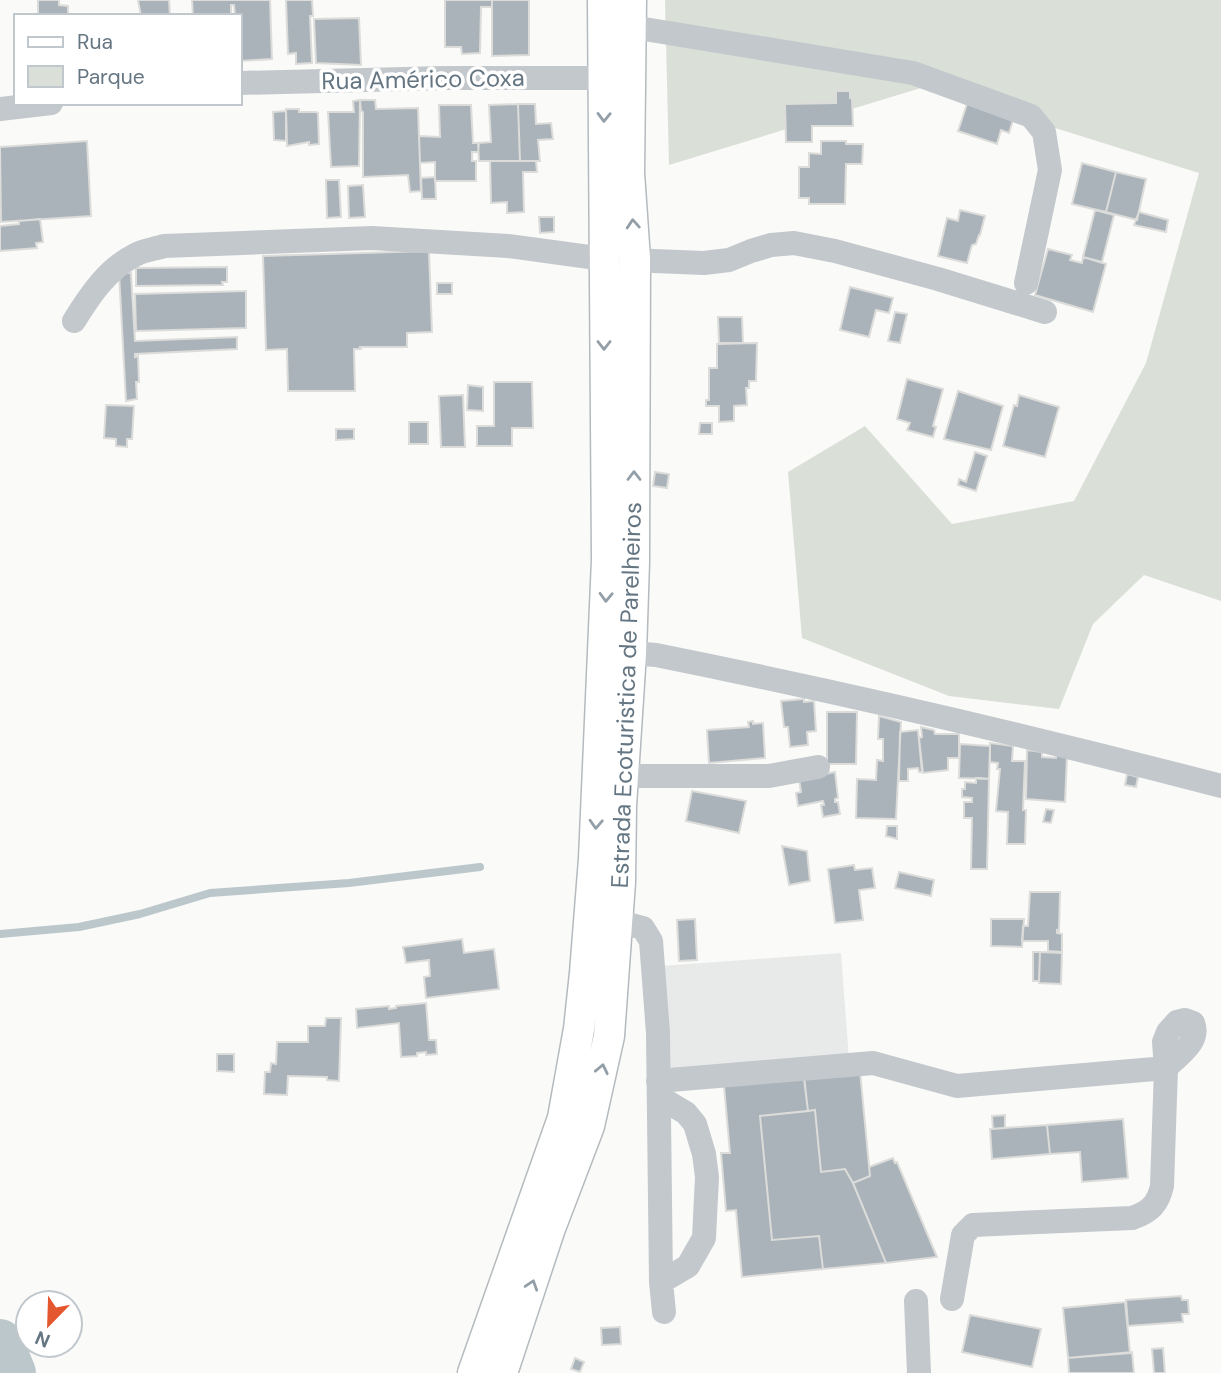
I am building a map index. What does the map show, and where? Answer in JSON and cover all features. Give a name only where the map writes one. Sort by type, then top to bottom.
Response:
[{"type":"main road","name":"Estrada Ecoturistica de Parelheiros","points":[[502,1373],[506,1322],[563,1118],[579,1029],[620,561],[635,259],[618,78],[603,0]]},
{"type":"main road","name":"Estrada Ecoturistica de Parelheiros","points":[[473,1373],[506,1322],[549,1231],[589,1126],[609,1037],[618,921],[622,776],[631,653],[620,561],[604,259],[618,78],[631,13]]},
{"type":"street","points":[[631,13],[913,73],[1031,116],[1044,132],[1050,170],[1026,283]]},
{"type":"street","name":"Rua Américo Coxa","points":[[242,83],[444,78],[618,78]]},
{"type":"street","points":[[0,108],[31,105]]},
{"type":"street","points":[[74,321],[94,289],[115,269],[137,254],[164,246],[372,238],[508,246],[604,259],[704,264],[729,260],[771,245],[794,243],[835,251],[938,279],[1045,312]]},
{"type":"street","points":[[631,653],[809,687],[1221,786]]},
{"type":"street","points":[[622,776],[769,776],[818,767]]},
{"type":"street","points":[[618,921],[643,928],[651,941],[658,1033],[663,1312]]},
{"type":"street","points":[[658,1089],[873,1063],[957,1086],[1166,1068],[1162,1186],[1157,1203],[1142,1215],[1132,1218],[973,1225],[963,1235],[952,1299]]},
{"type":"street","points":[[658,1089],[695,1124],[704,1154],[707,1177],[704,1238],[688,1266],[661,1282]]},
{"type":"street","points":[[916,1301],[919,1373]]},
{"type":"shaded area","points":[[841,953],[849,1059],[669,1075],[661,966]]},
{"type":"green space","points":[[665,0],[1221,0],[1221,601],[1144,575],[1093,624],[1059,709],[949,696],[802,638],[788,472],[865,426],[952,524],[1074,501],[1146,363],[1199,173],[924,87],[669,165]]},
{"type":"building","points":[[38,0],[59,0],[59,5],[68,6],[68,14],[38,14]]},
{"type":"building","points":[[138,0],[169,0],[170,14],[141,14]]},
{"type":"building","points":[[192,0],[270,0],[272,59],[242,61],[242,14],[235,14],[234,5],[231,5],[231,14],[193,14]]},
{"type":"building","points":[[286,0],[312,0],[312,63],[296,64],[296,53],[288,54]]},
{"type":"building","points":[[445,0],[492,0],[492,7],[481,7],[480,53],[462,54],[461,47],[445,47]]},
{"type":"building","points":[[492,0],[529,0],[529,55],[492,56]]},
{"type":"building","points":[[359,18],[361,65],[316,63],[314,19]]},
{"type":"building","points":[[836,91],[850,91],[853,126],[812,126],[812,142],[786,142],[785,104],[836,103]]},
{"type":"building","points":[[969,98],[1014,117],[1009,133],[1001,130],[997,144],[958,131]]},
{"type":"building","points":[[360,100],[359,166],[331,167],[328,112],[354,112],[353,101]]},
{"type":"building","points":[[360,100],[375,100],[376,109],[418,108],[421,191],[410,192],[408,175],[363,177],[363,112]]},
{"type":"building","points":[[518,104],[520,161],[479,161],[478,143],[491,142],[489,105]]},
{"type":"building","points":[[518,104],[535,104],[536,124],[551,123],[553,139],[538,140],[540,161],[520,161]]},
{"type":"building","points":[[439,105],[471,105],[473,143],[479,143],[478,152],[472,152],[472,161],[476,161],[476,181],[435,181],[435,162],[420,163],[419,136],[440,137]]},
{"type":"building","points":[[286,109],[318,113],[319,144],[309,145],[309,142],[287,146]]},
{"type":"building","points":[[286,111],[286,141],[274,140],[273,112]]},
{"type":"building","points":[[87,141],[91,216],[1,222],[0,147]]},
{"type":"building","points":[[821,141],[863,144],[862,164],[846,164],[845,204],[809,204],[809,198],[799,198],[799,167],[809,167],[809,153],[821,154]]},
{"type":"building","points":[[490,161],[536,161],[537,172],[523,172],[524,212],[507,213],[507,202],[491,203]]},
{"type":"building","points":[[1082,163],[1116,172],[1106,212],[1072,204]]},
{"type":"building","points":[[1116,172],[1146,179],[1137,220],[1106,212]]},
{"type":"building","points":[[435,177],[436,199],[422,199],[421,178]]},
{"type":"building","points":[[326,180],[339,180],[341,217],[327,218]]},
{"type":"building","points":[[363,185],[365,217],[349,218],[348,186]]},
{"type":"building","points":[[960,210],[985,216],[980,235],[976,244],[972,245],[967,263],[938,256],[947,218],[958,221]]},
{"type":"building","points":[[1095,210],[1114,215],[1102,262],[1083,257]]},
{"type":"building","points":[[1139,212],[1168,220],[1166,232],[1134,225]]},
{"type":"building","points":[[539,217],[554,217],[554,232],[540,233]]},
{"type":"building","points":[[40,219],[43,242],[36,243],[37,248],[0,251],[0,226]]},
{"type":"building","points":[[1048,249],[1072,255],[1070,260],[1082,263],[1083,257],[1106,264],[1093,312],[1035,295]]},
{"type":"building","points":[[429,251],[432,332],[407,333],[407,347],[354,349],[355,391],[288,391],[287,349],[266,350],[263,256]]},
{"type":"building","points":[[227,267],[227,282],[222,282],[223,285],[136,286],[136,268]]},
{"type":"building","points":[[119,273],[131,273],[135,341],[237,337],[237,349],[135,354],[135,357],[138,356],[137,399],[126,401]]},
{"type":"building","points":[[437,283],[452,283],[452,294],[437,294]]},
{"type":"building","points":[[850,287],[893,298],[889,313],[876,310],[869,337],[840,330]]},
{"type":"building","points":[[246,291],[246,328],[136,331],[135,294]]},
{"type":"building","points":[[895,312],[907,314],[900,343],[888,341]]},
{"type":"building","points":[[718,317],[742,317],[743,343],[719,343]]},
{"type":"building","points":[[757,343],[756,381],[749,381],[749,388],[746,388],[747,405],[734,406],[734,421],[719,422],[719,406],[706,406],[706,400],[709,400],[709,368],[717,368],[717,344]]},
{"type":"building","points":[[907,379],[943,389],[933,426],[936,427],[933,437],[907,430],[910,423],[897,419]]},
{"type":"building","points":[[494,382],[532,382],[533,428],[512,428],[512,446],[477,446],[477,426],[494,426]]},
{"type":"building","points":[[468,385],[483,387],[483,411],[467,410]]},
{"type":"building","points":[[958,391],[1003,406],[991,450],[944,439]]},
{"type":"building","points":[[463,395],[465,447],[441,447],[439,396]]},
{"type":"building","points":[[1019,395],[1059,407],[1045,457],[1003,446]]},
{"type":"building","points":[[106,405],[134,406],[132,439],[127,439],[127,447],[116,446],[116,439],[104,438]]},
{"type":"building","points":[[409,422],[428,422],[428,444],[409,444]]},
{"type":"building","points":[[700,423],[712,423],[712,434],[699,434]]},
{"type":"building","points":[[336,429],[354,429],[354,439],[336,440]]},
{"type":"building","points":[[975,452],[987,456],[976,491],[958,485],[959,479],[966,482]]},
{"type":"building","points":[[655,472],[669,474],[667,488],[653,486]]},
{"type":"building","points":[[804,699],[804,702],[814,701],[816,731],[807,732],[808,745],[790,747],[781,701]]},
{"type":"building","points":[[827,712],[857,712],[856,764],[827,764]]},
{"type":"building","points":[[879,716],[901,722],[896,819],[856,818],[857,779],[876,780],[877,760],[883,761],[883,739],[878,739]]},
{"type":"building","points":[[753,721],[753,724],[763,723],[765,758],[709,763],[707,730],[749,727],[748,722]]},
{"type":"building","points":[[921,727],[934,730],[935,734],[959,734],[959,758],[948,758],[948,770],[923,773],[919,738],[922,737]]},
{"type":"building","points":[[918,730],[922,772],[919,772],[918,768],[908,769],[908,781],[899,781],[900,732]]},
{"type":"building","points":[[990,743],[1013,746],[1012,761],[1025,761],[1025,844],[1007,844],[1008,812],[996,811],[1000,769],[997,769],[998,763],[990,762]]},
{"type":"building","points":[[960,744],[990,746],[989,779],[959,778]]},
{"type":"building","points":[[1027,750],[1042,752],[1042,757],[1067,757],[1065,802],[1026,799]]},
{"type":"building","points":[[835,772],[838,798],[835,802],[838,802],[840,814],[823,817],[823,801],[798,806],[796,793],[801,792],[799,779]]},
{"type":"building","points":[[1127,774],[1138,777],[1136,787],[1125,785]]},
{"type":"building","points":[[976,778],[989,779],[987,869],[971,869],[972,818],[964,818],[964,802],[972,802],[972,798],[962,797],[962,789],[965,789],[965,782],[976,783]]},
{"type":"building","points":[[692,791],[746,801],[739,833],[686,821]]},
{"type":"building","points":[[1046,809],[1054,810],[1051,823],[1043,822]]},
{"type":"building","points":[[887,826],[897,826],[897,839],[886,836]]},
{"type":"building","points":[[782,846],[807,851],[810,881],[789,885]]},
{"type":"building","points":[[854,865],[855,870],[872,868],[875,888],[859,890],[863,920],[835,923],[828,869]]},
{"type":"building","points":[[899,872],[934,880],[931,896],[895,888]]},
{"type":"building","points":[[1030,892],[1060,892],[1057,933],[1062,934],[1062,952],[1048,951],[1048,941],[1022,941],[1023,926],[1028,926]]},
{"type":"building","points":[[695,919],[697,960],[679,961],[677,920]]},
{"type":"building","points":[[991,919],[1024,919],[1022,947],[991,946]]},
{"type":"building","points":[[462,939],[464,953],[494,949],[499,989],[426,998],[424,977],[430,976],[429,960],[406,963],[403,947]]},
{"type":"building","points":[[1033,952],[1040,952],[1039,981],[1033,981]]},
{"type":"building","points":[[1040,952],[1062,953],[1061,984],[1039,983]]},
{"type":"building","points":[[426,1003],[429,1040],[436,1040],[437,1054],[426,1055],[426,1052],[417,1053],[417,1056],[401,1057],[399,1023],[357,1028],[356,1009],[389,1006],[389,1009]]},
{"type":"building","points":[[326,1018],[341,1018],[339,1081],[327,1080],[327,1077],[288,1076],[287,1095],[264,1094],[265,1072],[270,1072],[271,1063],[276,1064],[277,1042],[308,1042],[308,1026],[325,1026]]},
{"type":"building","points":[[217,1054],[234,1054],[234,1072],[217,1071]]},
{"type":"building","points":[[860,1071],[870,1176],[853,1183],[845,1169],[821,1172],[815,1110],[808,1111],[804,1076]]},
{"type":"building","points":[[804,1079],[808,1111],[760,1116],[772,1240],[819,1236],[823,1269],[742,1277],[736,1210],[726,1211],[721,1153],[730,1153],[724,1086]]},
{"type":"building","points":[[815,1110],[821,1172],[845,1169],[886,1263],[823,1269],[819,1236],[772,1240],[760,1116]]},
{"type":"building","points":[[1005,1115],[1005,1128],[993,1129],[992,1116]]},
{"type":"building","points":[[1123,1119],[1128,1178],[1082,1182],[1080,1152],[1050,1154],[1047,1125]]},
{"type":"building","points":[[1047,1125],[1050,1154],[992,1159],[990,1129]]},
{"type":"building","points":[[893,1158],[937,1257],[886,1263],[853,1183],[870,1176],[869,1167]]},
{"type":"building","points":[[1181,1296],[1182,1300],[1188,1300],[1189,1314],[1182,1314],[1183,1322],[1128,1326],[1126,1300]]},
{"type":"building","points":[[1125,1302],[1130,1353],[1068,1358],[1063,1308]]},
{"type":"building","points":[[970,1315],[1041,1329],[1032,1367],[962,1352]]},
{"type":"building","points":[[620,1327],[621,1344],[602,1345],[601,1328]]},
{"type":"building","points":[[1163,1348],[1165,1373],[1154,1373],[1152,1349]]},
{"type":"building","points":[[1132,1352],[1134,1373],[1069,1373],[1068,1358]]},
{"type":"building","points":[[575,1358],[584,1362],[580,1372],[571,1369]]},
{"type":"waterway","points":[[0,934],[79,927],[140,914],[210,893],[349,883],[480,867]]},
{"type":"waterway","points":[[0,1342],[13,1373]]}]
